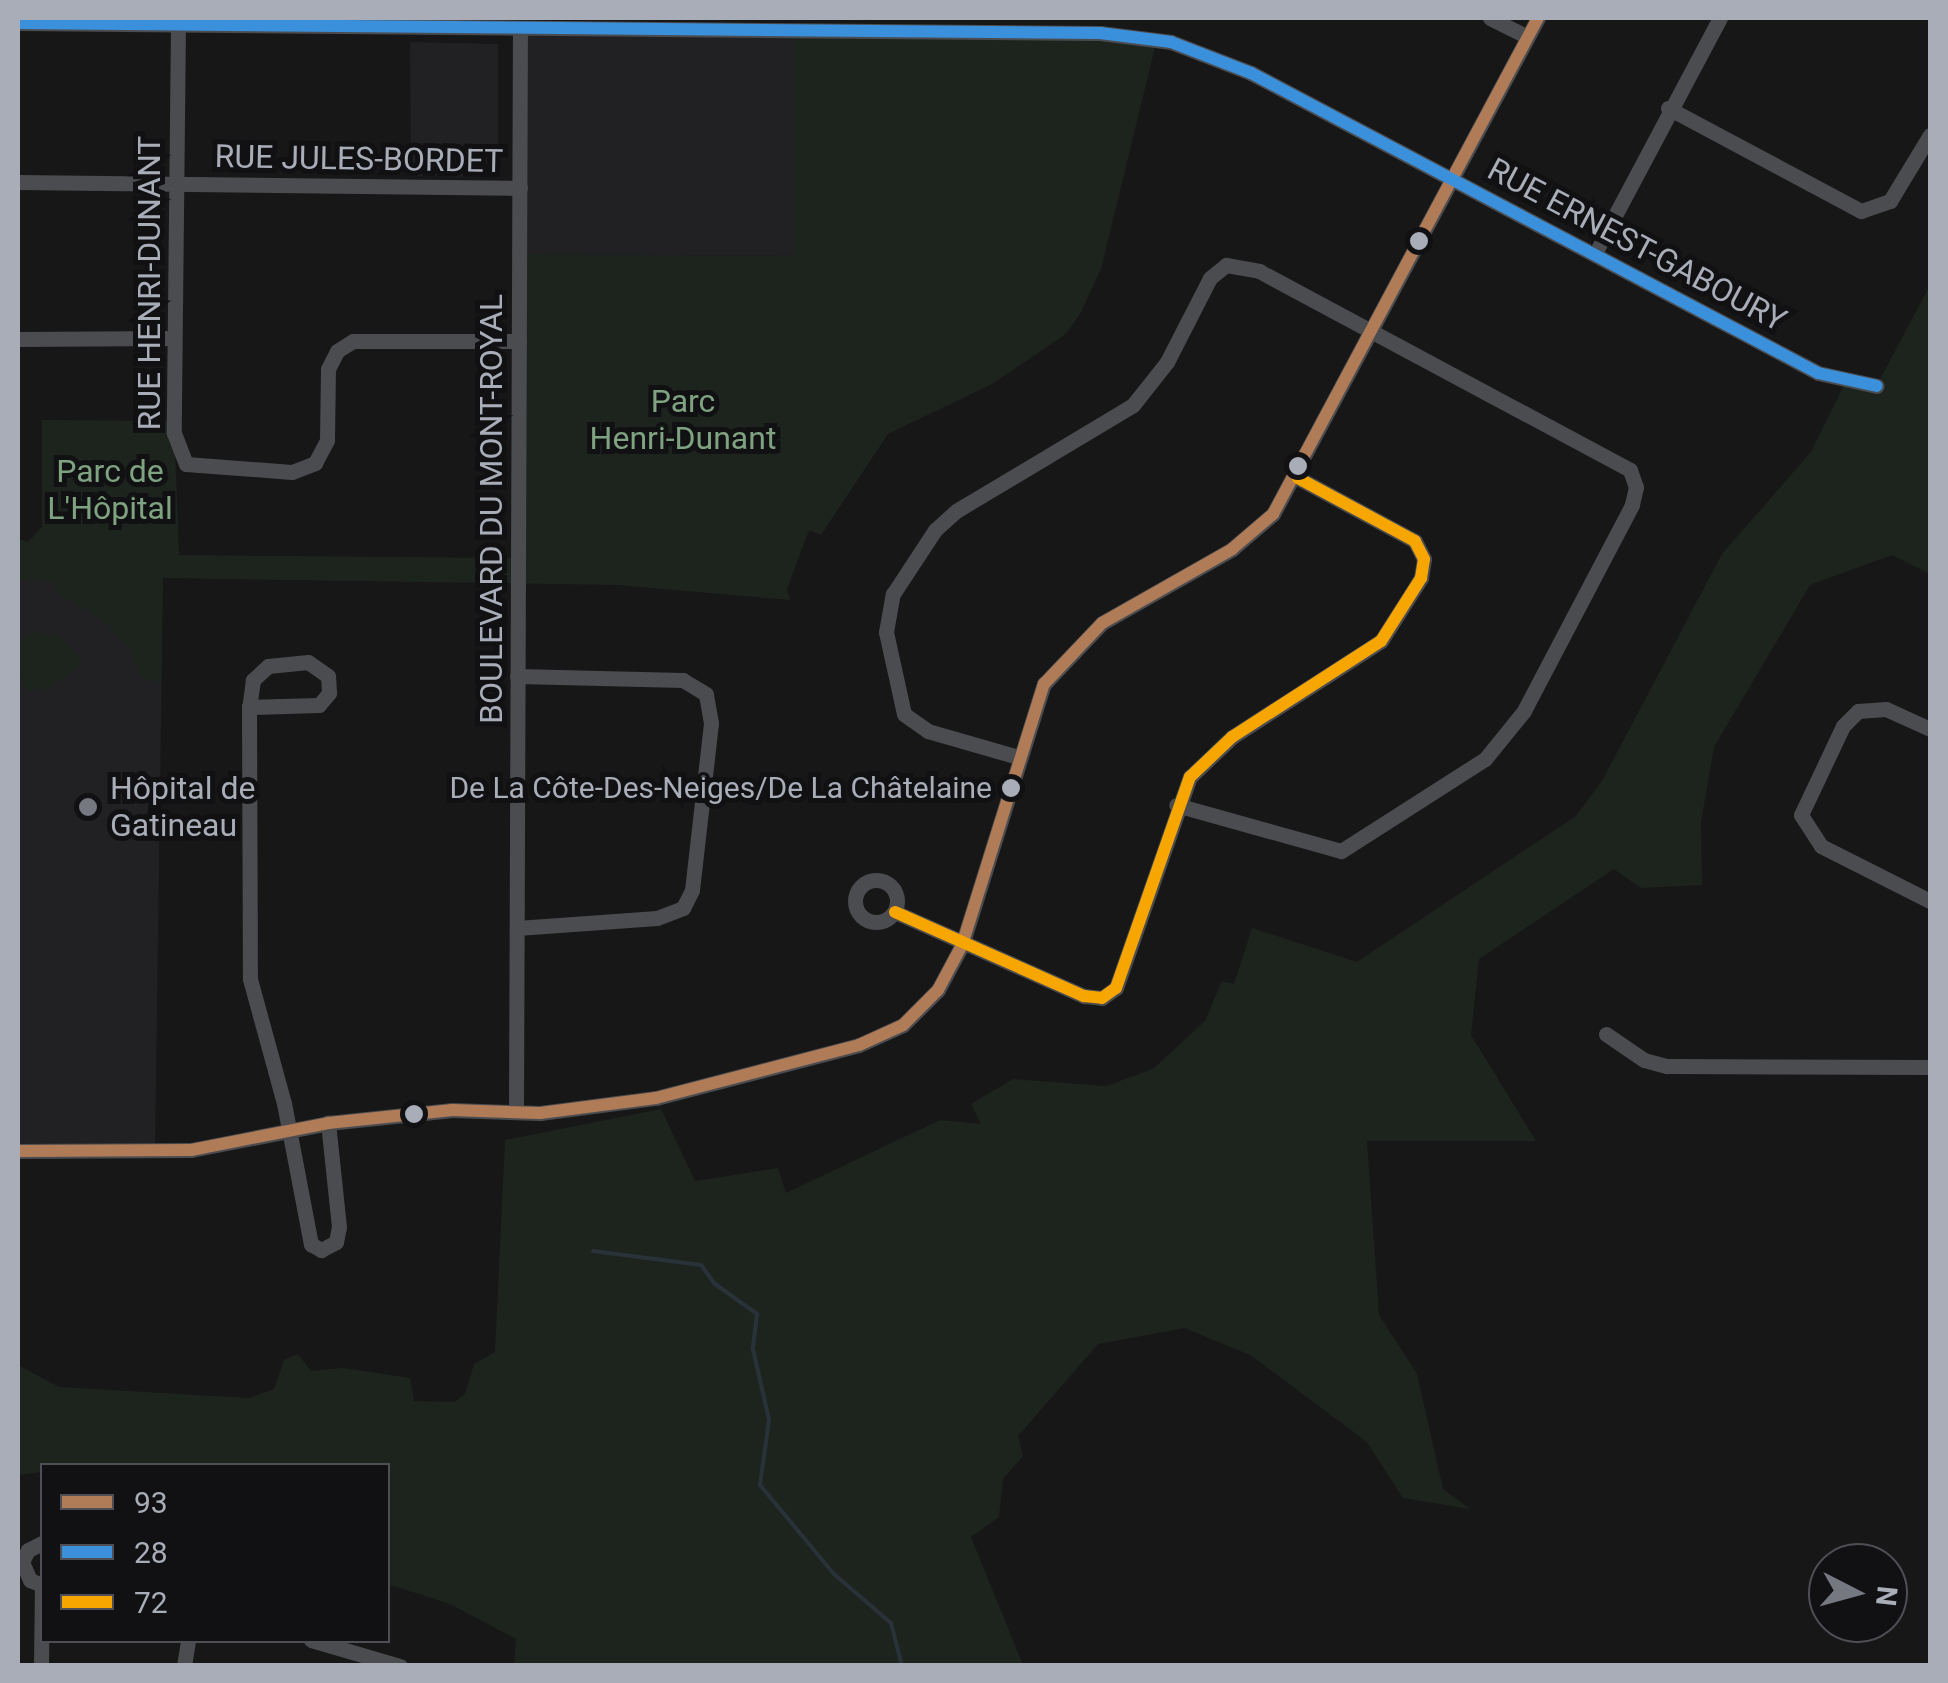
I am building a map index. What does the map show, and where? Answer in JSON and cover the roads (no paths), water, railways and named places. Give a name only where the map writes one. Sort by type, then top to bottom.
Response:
[{"type":"street","points":[[1490,18],[1528,37]]},
{"type":"street","points":[[18,1151],[191,1150],[328,1123],[656,1098],[872,1040],[928,1002],[962,945],[1044,684],[1072,648],[1102,623],[1248,538],[1298,478],[1538,18]]},
{"type":"street","points":[[1595,252],[1668,108],[1720,18]]},
{"type":"street","name":"RUE ERNEST-GABOURY","points":[[18,23],[336,21],[520,29],[781,24],[1100,34],[1170,42],[1241,68],[1818,373],[1877,386]]},
{"type":"street","name":"RUE HENRI-DUNANT","points":[[178,23],[174,338],[175,443],[182,460],[205,470],[292,472],[316,463],[326,446],[328,369],[344,345],[519,341]]},
{"type":"street","name":"BOULEVARD DU MONT-ROYAL","points":[[516,1110],[520,29]]},
{"type":"street","points":[[1668,108],[1861,211],[1880,208],[1900,190],[1930,135]]},
{"type":"street","name":"RUE JULES-BORDET","points":[[18,182],[520,188]]},
{"type":"street","points":[[1018,757],[919,728],[899,706],[887,614],[899,581],[935,530],[965,504],[1133,405],[1167,362],[1210,278],[1226,266],[1259,270],[1619,460],[1634,479],[1632,505],[1506,737],[1485,759],[1355,846],[1334,850],[1176,806]]},
{"type":"street","points":[[18,339],[174,338]]},
{"type":"street","points":[[895,912],[1084,996],[1109,994],[1122,980],[1176,806],[1190,777],[1221,746],[1381,641],[1421,578],[1424,560],[1415,541],[1298,478]]},
{"type":"street","points":[[249,707],[319,705],[329,693],[328,676],[318,664],[277,662],[253,680],[249,707],[250,978],[288,1128],[311,1244],[321,1250],[336,1242],[339,1227],[328,1123]]},
{"type":"street","points":[[516,928],[657,918],[683,908],[692,890],[712,723],[706,694],[683,680],[518,676]]},
{"type":"street","points":[[1930,729],[1886,709],[1858,711],[1834,743],[1802,814],[1807,833],[1821,846],[1930,902]]},
{"type":"street","points":[[1606,1034],[1644,1060],[1666,1066],[1930,1067]]},
{"type":"street","points":[[40,1544],[28,1550],[22,1562],[25,1575],[40,1584]]},
{"type":"street","points":[[332,1657],[351,1666]]},
{"type":"street","points":[[332,1657],[400,1666]]},
{"type":"waterway","points":[[593,1251],[701,1265],[715,1284],[757,1314],[753,1349],[769,1420],[760,1485],[834,1574],[891,1623],[902,1666]]},
{"type":"place","name":"De La Côte-Des-Neiges/De La Châtelaine","points":[[1011,788]]},
{"type":"place","name":"Hôpital de Gatineau","points":[[88,807]]},
{"type":"park label","name":"Parc Henri-Dunant","points":[[683,420]]},
{"type":"park label","name":"Parc de L'Hôpital","points":[[110,490]]}]
